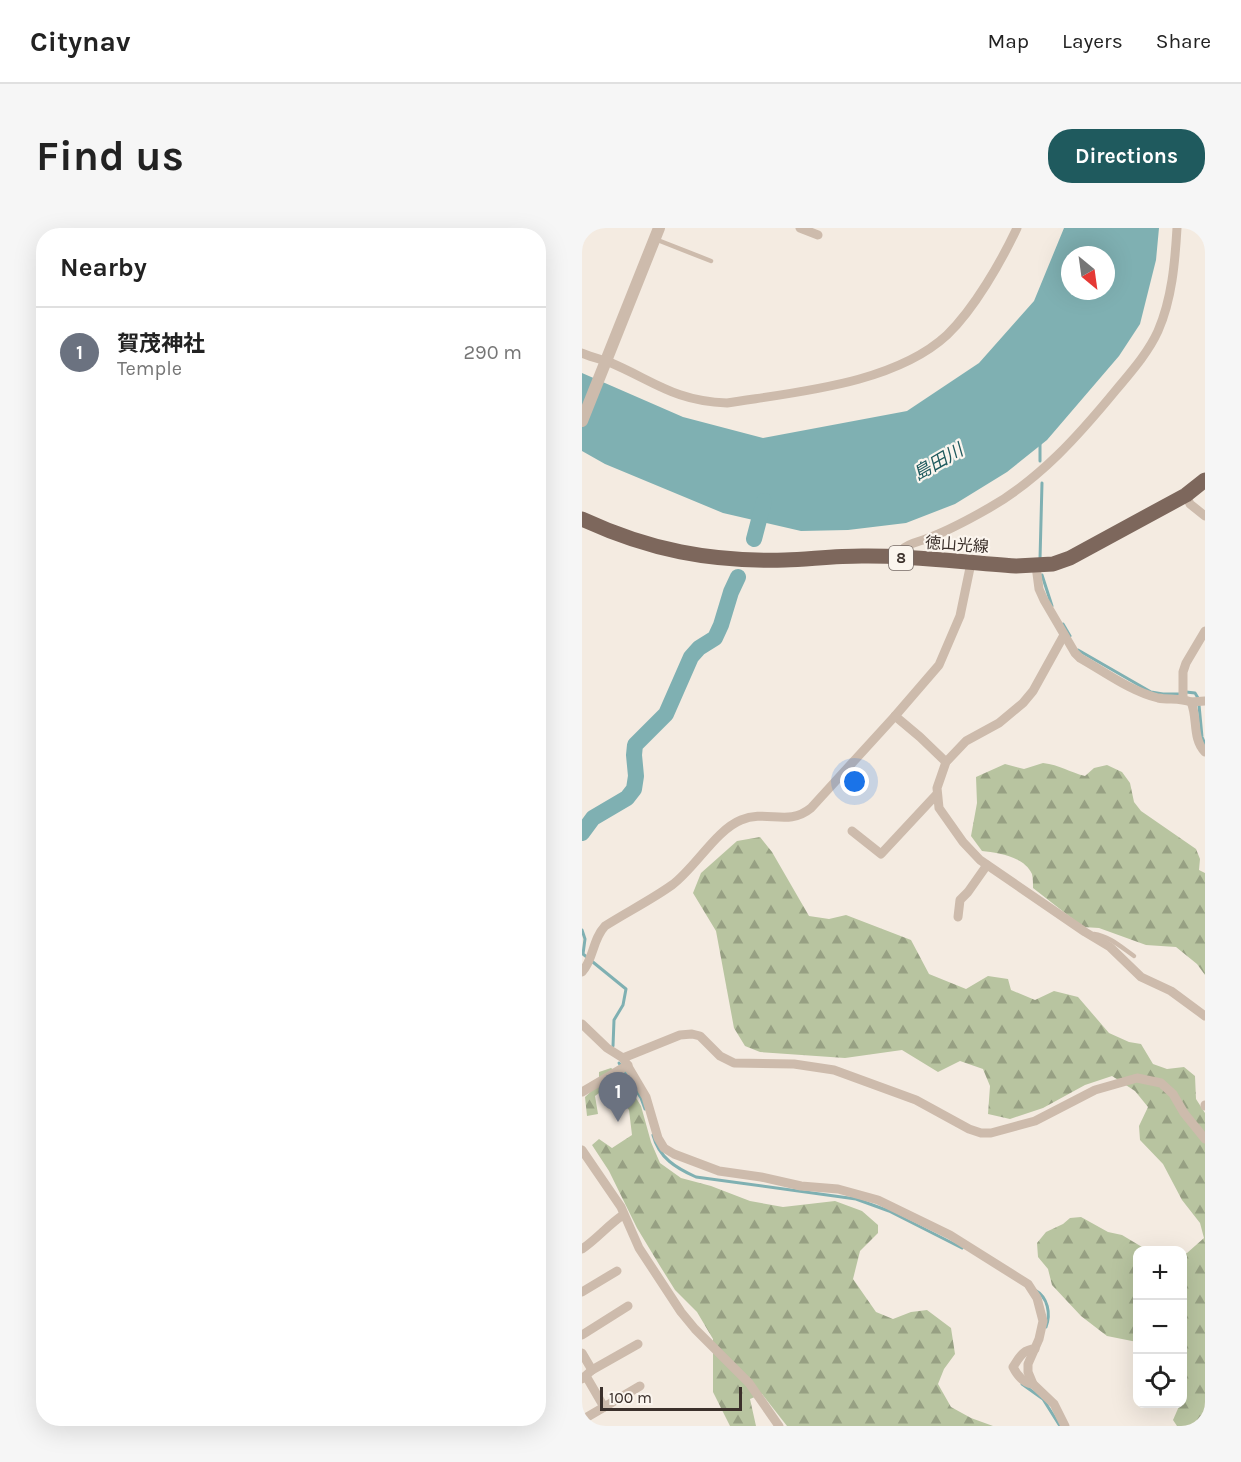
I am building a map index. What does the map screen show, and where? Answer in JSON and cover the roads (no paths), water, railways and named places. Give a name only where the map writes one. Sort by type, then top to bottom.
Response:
[{"type":"main road","name":"徳山光線","points":[[582,519],[645,545],[710,558],[785,560],[864,556],[1035,566],[1053,564],[1070,558],[1186,495],[1205,480]]},
{"type":"street","points":[[800,228],[818,235]]},
{"type":"street","points":[[582,353],[605,366],[680,396],[703,402],[727,403],[869,377],[904,363],[934,345],[948,333],[980,293],[1005,254],[1017,228]]},
{"type":"street","points":[[899,557],[903,549],[911,544],[957,526],[1020,489],[1048,465],[1094,417],[1147,351],[1158,332],[1176,258],[1177,228]]},
{"type":"street","points":[[582,421],[657,233]]},
{"type":"street","points":[[1186,495],[1191,504],[1205,516]]},
{"type":"street","points":[[582,972],[586,967],[597,934],[605,926],[672,885],[729,827],[753,816],[795,818],[803,814],[895,716],[939,665],[960,616],[971,563]]},
{"type":"street","points":[[1035,566],[1039,589],[1069,644],[1080,658],[1136,689],[1158,698],[1205,701]]},
{"type":"street","points":[[1205,631],[1183,672],[1187,701],[1194,710],[1196,735],[1205,752]]},
{"type":"street","points":[[1064,635],[1033,691],[1023,703],[999,723],[966,741],[946,762],[937,788],[939,808],[963,842],[987,865],[1110,947],[1141,977],[1171,991],[1205,1016]]},
{"type":"street","points":[[895,716],[920,736],[946,762]]},
{"type":"street","points":[[852,831],[881,854],[936,795]]},
{"type":"street","points":[[958,917],[960,900],[987,865]]},
{"type":"street","points":[[582,1024],[607,1048],[626,1061],[646,1097],[658,1138],[664,1148],[674,1154],[719,1171],[801,1186],[838,1189],[878,1200],[950,1235],[1018,1275],[1028,1284],[1041,1306],[1043,1321],[1028,1364],[1028,1372],[1033,1384],[1054,1404],[1065,1426]]},
{"type":"street","points":[[582,1092],[626,1061],[680,1035],[692,1034],[700,1036],[720,1056],[734,1063],[794,1064],[834,1070],[916,1100],[969,1129],[981,1133],[991,1133],[1035,1121],[1095,1090],[1137,1078],[1161,1083],[1173,1094],[1184,1113],[1205,1139]]},
{"type":"street","points":[[582,1150],[609,1189],[639,1248],[681,1312],[749,1383],[780,1426]]},
{"type":"street","points":[[582,1249],[594,1241],[608,1225],[623,1215]]},
{"type":"street","points":[[582,1292],[617,1271]]},
{"type":"street","points":[[582,1335],[628,1306]]},
{"type":"street","points":[[587,1375],[638,1344]]},
{"type":"street","points":[[1033,1384],[1027,1383],[1017,1374],[1013,1366],[1022,1354],[1029,1349],[1035,1349]]},
{"type":"street","points":[[582,1353],[587,1375],[604,1407]]},
{"type":"street","points":[[582,1420],[640,1386]]},
{"type":"lane","points":[[657,233],[711,261]]},
{"type":"lane","points":[[1085,932],[1102,935],[1134,956]]},
{"type":"water","name":"島田川","points":[[1064,228],[1159,228],[1156,260],[1140,324],[1119,356],[1047,440],[1007,472],[955,504],[906,523],[848,530],[801,531],[723,513],[605,464],[582,451],[582,373],[683,417],[763,438],[907,411],[979,363],[1034,301]]},
{"type":"waterway","points":[[1040,442],[1040,461]]},
{"type":"waterway","points":[[1040,559],[1042,483]]},
{"type":"waterway","points":[[754,539],[764,501]]},
{"type":"waterway","points":[[1042,575],[1052,606]]},
{"type":"waterway","points":[[582,833],[593,818],[627,798],[634,789],[635,745],[666,714],[691,657],[699,648],[715,638],[738,577]]},
{"type":"waterway","points":[[1063,624],[1070,636]]},
{"type":"waterway","points":[[1078,650],[1151,692],[1179,694]]},
{"type":"waterway","points":[[1186,692],[1195,693],[1198,698]]},
{"type":"waterway","points":[[1199,705],[1202,737],[1205,744]]},
{"type":"waterway","points":[[582,930],[585,939],[583,954],[626,989],[623,1005],[614,1020],[613,1046]]},
{"type":"waterway","points":[[619,1063],[641,1098],[645,1109]]},
{"type":"waterway","points":[[653,1135],[659,1150],[669,1161],[696,1177],[856,1199],[889,1211],[962,1248]]},
{"type":"waterway","points":[[1035,1290],[1046,1301],[1048,1317],[1046,1327]]},
{"type":"waterway","points":[[1022,1384],[1043,1399],[1060,1426]]},
{"type":"place","name":"賀茂神社","points":[[618,1122]]}]
